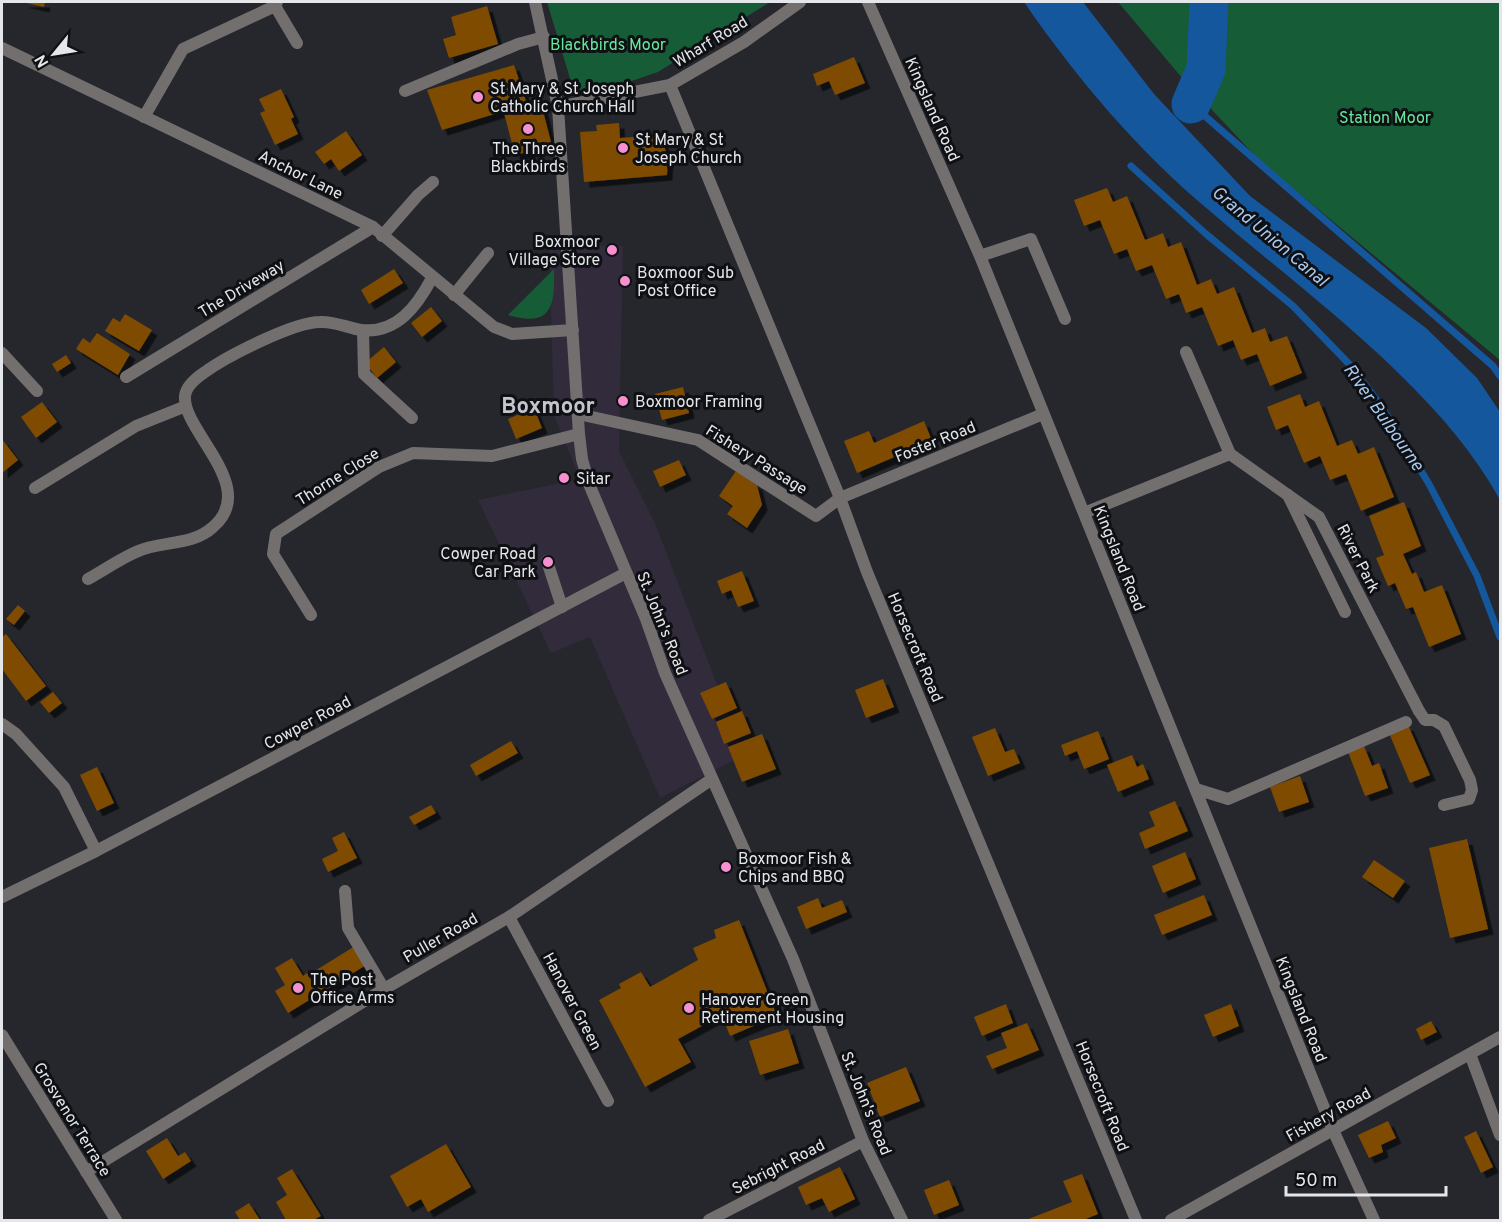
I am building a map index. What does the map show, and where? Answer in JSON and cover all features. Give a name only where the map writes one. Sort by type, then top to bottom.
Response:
[{"type":"street","name":"St. John's Road","points":[[535,2],[558,107],[579,434],[582,459],[589,484],[646,619],[665,673],[793,959],[863,1141],[902,1221]]},
{"type":"street","name":"Wharf Road","points":[[558,107],[670,85],[744,42],[800,2]]},
{"type":"street","name":"Kingsland Road","points":[[868,2],[980,255],[1333,1130],[1374,1221]]},
{"type":"street","points":[[144,117],[183,49],[276,4],[297,44]]},
{"type":"street","points":[[405,91],[518,44],[544,37]]},
{"type":"street","name":"Anchor Lane","points":[[2,48],[378,231],[494,327],[512,334],[573,330]]},
{"type":"street","name":"Horsecroft Road","points":[[670,85],[840,498],[867,572],[1136,1221]]},
{"type":"street","name":"The Driveway","points":[[126,377],[378,231],[433,182]]},
{"type":"street","points":[[980,255],[1031,239],[1065,319]]},
{"type":"street","points":[[454,295],[489,253]]},
{"type":"street","points":[[88,579],[137,551],[200,536],[213,527],[224,514],[228,501],[227,488],[215,459],[186,406],[185,394],[192,382],[281,332],[320,321],[363,330],[390,327],[417,305],[432,278]]},
{"type":"street","points":[[363,330],[364,374],[412,418]]},
{"type":"street","points":[[1084,513],[1230,454],[1186,352]]},
{"type":"street","points":[[2,353],[37,391]]},
{"type":"street","points":[[35,488],[136,426],[186,406]]},
{"type":"street","name":"Fishery Passage","points":[[578,414],[698,440],[816,516],[840,498]]},
{"type":"street","name":"Foster Road","points":[[840,498],[1043,414]]},
{"type":"street","name":"Thorne Close","points":[[311,615],[273,554],[276,534],[379,467],[413,453],[492,456],[579,434]]},
{"type":"street","name":"River Park","points":[[1230,454],[1319,517],[1419,711],[1425,720],[1434,720],[1444,726],[1470,780],[1472,790],[1468,799],[1444,805]]},
{"type":"street","points":[[1288,495],[1345,612]]},
{"type":"street","points":[[547,561],[562,607]]},
{"type":"street","name":"Cowper Road","points":[[2,897],[96,851],[626,573]]},
{"type":"street","points":[[1196,789],[1228,799],[1406,722]]},
{"type":"street","points":[[2,724],[16,734],[64,787],[96,851]]},
{"type":"street","name":"Puller Road","points":[[86,1172],[384,989],[509,917],[712,778]]},
{"type":"street","points":[[345,891],[348,928],[384,989]]},
{"type":"street","name":"Hanover Green","points":[[509,917],[608,1101]]},
{"type":"street","name":"Grosvenor Terrace","points":[[2,1035],[116,1221]]},
{"type":"street","name":"Fishery Road","points":[[1171,1221],[1500,1037]]},
{"type":"street","points":[[1470,1054],[1500,1135]]},
{"type":"street","name":"Sebright Road","points":[[709,1221],[863,1141]]},
{"type":"shaded area","points":[[549,244],[623,246],[619,451],[655,523],[744,755],[660,798],[590,637],[551,653],[478,500],[580,479],[554,415]]},
{"type":"green space","name":"Blackbirds Moor","points":[[547,2],[770,2],[658,72],[617,86],[579,91],[572,85]]},
{"type":"green space","name":"Station Moor","points":[[1118,2],[1500,2],[1500,360],[1260,161],[1183,79]]},
{"type":"green space","points":[[554,269],[553,294],[548,311],[534,318],[508,315]]},
{"type":"water","name":"Grand Union Canal","points":[[1024,2],[1083,2],[1154,94],[1250,196],[1426,328],[1477,378],[1500,412],[1500,500],[1474,459],[1443,420],[1407,382],[1369,345],[1184,189],[1134,139],[1065,59]]},
{"type":"building","points":[[22,2],[45,2],[44,7]]},
{"type":"building","points":[[487,6],[498,44],[449,58],[443,39],[456,35],[451,17]]},
{"type":"building","points":[[854,57],[865,83],[835,95],[829,81],[817,86],[813,74]]},
{"type":"building","name":"St Mary & St Joseph Catholic Church Hall","points":[[514,65],[527,104],[442,130],[427,90]]},
{"type":"building","points":[[281,89],[294,117],[291,119],[298,134],[275,145],[260,113],[265,111],[259,99]]},
{"type":"building","name":"The Three Blackbirds","points":[[541,103],[552,146],[515,155],[504,113]]},
{"type":"building","name":"St Mary & St Joseph Church","points":[[619,123],[620,138],[660,135],[668,157],[667,175],[584,182],[580,132],[597,131],[596,125]]},
{"type":"building","points":[[346,131],[362,155],[339,171],[331,159],[324,164],[315,152]]},
{"type":"building","points":[[1107,188],[1113,202],[1127,196],[1145,240],[1163,233],[1168,247],[1181,242],[1197,285],[1211,279],[1217,294],[1234,287],[1252,333],[1265,328],[1270,342],[1287,336],[1302,373],[1270,386],[1257,354],[1241,360],[1233,340],[1218,346],[1202,307],[1186,313],[1179,294],[1166,299],[1152,265],[1136,271],[1127,249],[1114,254],[1100,220],[1084,226],[1074,200]]},
{"type":"building","points":[[394,269],[403,283],[369,304],[361,290]]},
{"type":"building","points":[[431,307],[442,321],[422,337],[411,323]]},
{"type":"building","points":[[125,314],[152,330],[139,351],[105,331],[113,318],[120,322]]},
{"type":"building","points":[[97,333],[130,354],[118,375],[76,349],[83,338],[90,343]]},
{"type":"building","points":[[384,347],[396,362],[377,378],[365,363]]},
{"type":"building","points":[[66,355],[71,363],[57,372],[52,364]]},
{"type":"building","points":[[683,387],[689,413],[662,420],[655,394]]},
{"type":"building","points":[[1300,394],[1305,407],[1319,401],[1337,446],[1352,440],[1358,454],[1374,447],[1394,497],[1361,511],[1346,474],[1330,480],[1320,456],[1304,463],[1288,425],[1276,430],[1267,407]]},
{"type":"building","points":[[42,402],[57,422],[36,438],[21,417]]},
{"type":"building","points":[[534,408],[542,428],[516,439],[508,419]]},
{"type":"building","points":[[924,421],[932,441],[857,473],[844,441],[869,431],[874,443]]},
{"type":"building","points":[[2,439],[18,460],[2,473]]},
{"type":"building","points":[[679,460],[686,475],[660,487],[653,471]]},
{"type":"building","points":[[736,471],[757,485],[762,505],[747,528],[727,514],[733,506],[719,496]]},
{"type":"building","points":[[1404,502],[1421,546],[1403,554],[1412,574],[1416,572],[1424,592],[1442,585],[1461,634],[1429,647],[1413,607],[1406,609],[1395,583],[1388,586],[1376,558],[1384,555],[1369,516]]},
{"type":"building","points":[[742,571],[754,601],[738,607],[731,590],[722,594],[717,581]]},
{"type":"building","points":[[18,605],[25,611],[14,625],[6,619]]},
{"type":"building","points":[[6,634],[46,686],[26,701],[2,669],[2,637]]},
{"type":"building","points":[[883,679],[894,707],[866,718],[855,690]]},
{"type":"building","points":[[726,682],[737,708],[712,719],[700,693]]},
{"type":"building","points":[[53,692],[62,703],[49,713],[40,702]]},
{"type":"building","points":[[742,711],[751,733],[724,744],[716,722]]},
{"type":"building","points":[[1408,725],[1430,775],[1410,783],[1389,733]]},
{"type":"building","points":[[995,728],[1005,752],[1014,749],[1020,763],[988,776],[972,737]]},
{"type":"building","points":[[1098,731],[1109,759],[1084,769],[1077,751],[1065,756],[1061,745]]},
{"type":"building","points":[[762,734],[776,769],[742,782],[728,747]]},
{"type":"building","points":[[511,741],[518,753],[476,776],[470,765]]},
{"type":"building","points":[[1364,746],[1372,766],[1379,763],[1388,788],[1365,796],[1348,752]]},
{"type":"building","points":[[1132,755],[1137,767],[1143,764],[1149,779],[1118,792],[1107,765]]},
{"type":"building","points":[[97,767],[114,803],[97,811],[80,775]]},
{"type":"building","points":[[1300,776],[1309,802],[1279,812],[1270,787]]},
{"type":"building","points":[[1175,801],[1188,831],[1145,849],[1139,833],[1155,826],[1149,812]]},
{"type":"building","points":[[431,805],[436,813],[414,825],[409,817]]},
{"type":"building","points":[[344,832],[357,858],[328,872],[322,859],[338,851],[332,838]]},
{"type":"building","points":[[1467,839],[1488,929],[1450,938],[1429,848]]},
{"type":"building","points":[[1185,852],[1196,879],[1163,893],[1152,866]]},
{"type":"building","points":[[1374,860],[1405,881],[1393,898],[1362,877]]},
{"type":"building","points":[[1204,895],[1212,915],[1162,935],[1154,915]]},
{"type":"building","points":[[818,898],[822,908],[842,900],[847,912],[806,929],[797,907]]},
{"type":"building","name":"Hanover Green Retirement Housing","points":[[739,920],[777,1016],[730,1036],[722,1015],[678,1039],[691,1062],[645,1087],[599,1000],[621,988],[619,984],[641,972],[650,987],[698,960],[693,948],[716,938],[714,930]]},
{"type":"building","points":[[355,946],[366,965],[321,993],[310,974]]},
{"type":"building","name":"The Post Office Arms","points":[[292,958],[303,976],[307,973],[319,994],[288,1013],[275,991],[285,985],[275,968]]},
{"type":"building","points":[[1006,1004],[1013,1023],[982,1036],[974,1017]]},
{"type":"building","points":[[1231,1004],[1239,1026],[1213,1037],[1204,1015]]},
{"type":"building","points":[[1431,1021],[1437,1032],[1421,1040],[1416,1029]]},
{"type":"building","points":[[1027,1023],[1039,1050],[992,1069],[986,1056],[1007,1048],[1001,1033]]},
{"type":"building","points":[[788,1029],[799,1063],[760,1075],[749,1041]]},
{"type":"building","points":[[906,1067],[920,1101],[880,1117],[867,1083]]},
{"type":"building","points":[[1388,1121],[1396,1138],[1381,1145],[1383,1152],[1369,1158],[1358,1135]]},
{"type":"building","points":[[1476,1131],[1493,1167],[1481,1173],[1464,1137]]},
{"type":"building","points":[[167,1138],[178,1156],[185,1152],[191,1161],[163,1179],[146,1151]]},
{"type":"building","points":[[446,1144],[471,1187],[428,1212],[421,1199],[407,1207],[390,1176]]},
{"type":"building","points":[[840,1167],[855,1199],[829,1212],[822,1198],[806,1205],[798,1187]]},
{"type":"building","points":[[292,1169],[321,1216],[313,1220],[286,1220],[276,1202],[287,1195],[277,1178]]},
{"type":"building","points":[[1082,1174],[1098,1214],[1083,1220],[1026,1220],[1072,1202],[1063,1181]]},
{"type":"building","points":[[949,1180],[959,1205],[934,1215],[924,1190]]},
{"type":"building","points":[[249,1203],[260,1220],[240,1220],[235,1212]]},
{"type":"waterway","name":"River Bulbourne","points":[[1191,104],[1206,69],[1209,2]]},
{"type":"waterway","points":[[1191,104],[1493,366],[1500,376]]},
{"type":"waterway","name":"River Bulbourne","points":[[1131,166],[1206,234],[1293,306],[1352,367],[1382,407],[1429,484],[1477,576],[1500,637]]},
{"type":"place","name":"St Mary & St Joseph Catholic Church Hall","points":[[478,97]]},
{"type":"place","name":"The Three Blackbirds","points":[[528,129]]},
{"type":"place","name":"St Mary & St Joseph Church","points":[[623,148]]},
{"type":"place","name":"Boxmoor Village Store","points":[[612,250]]},
{"type":"place","name":"Boxmoor Sub Post Office","points":[[625,281]]},
{"type":"place","name":"Boxmoor Framing","points":[[623,401]]},
{"type":"place","name":"Sitar","points":[[564,478]]},
{"type":"place","name":"Cowper Road Car Park","points":[[548,562]]},
{"type":"place","name":"Boxmoor Fish & Chips and BBQ","points":[[726,867]]},
{"type":"place","name":"The Post Office Arms","points":[[298,988]]},
{"type":"place","name":"Hanover Green Retirement Housing","points":[[689,1008]]},
{"type":"district","name":"Boxmoor","points":[[548,405]]}]
